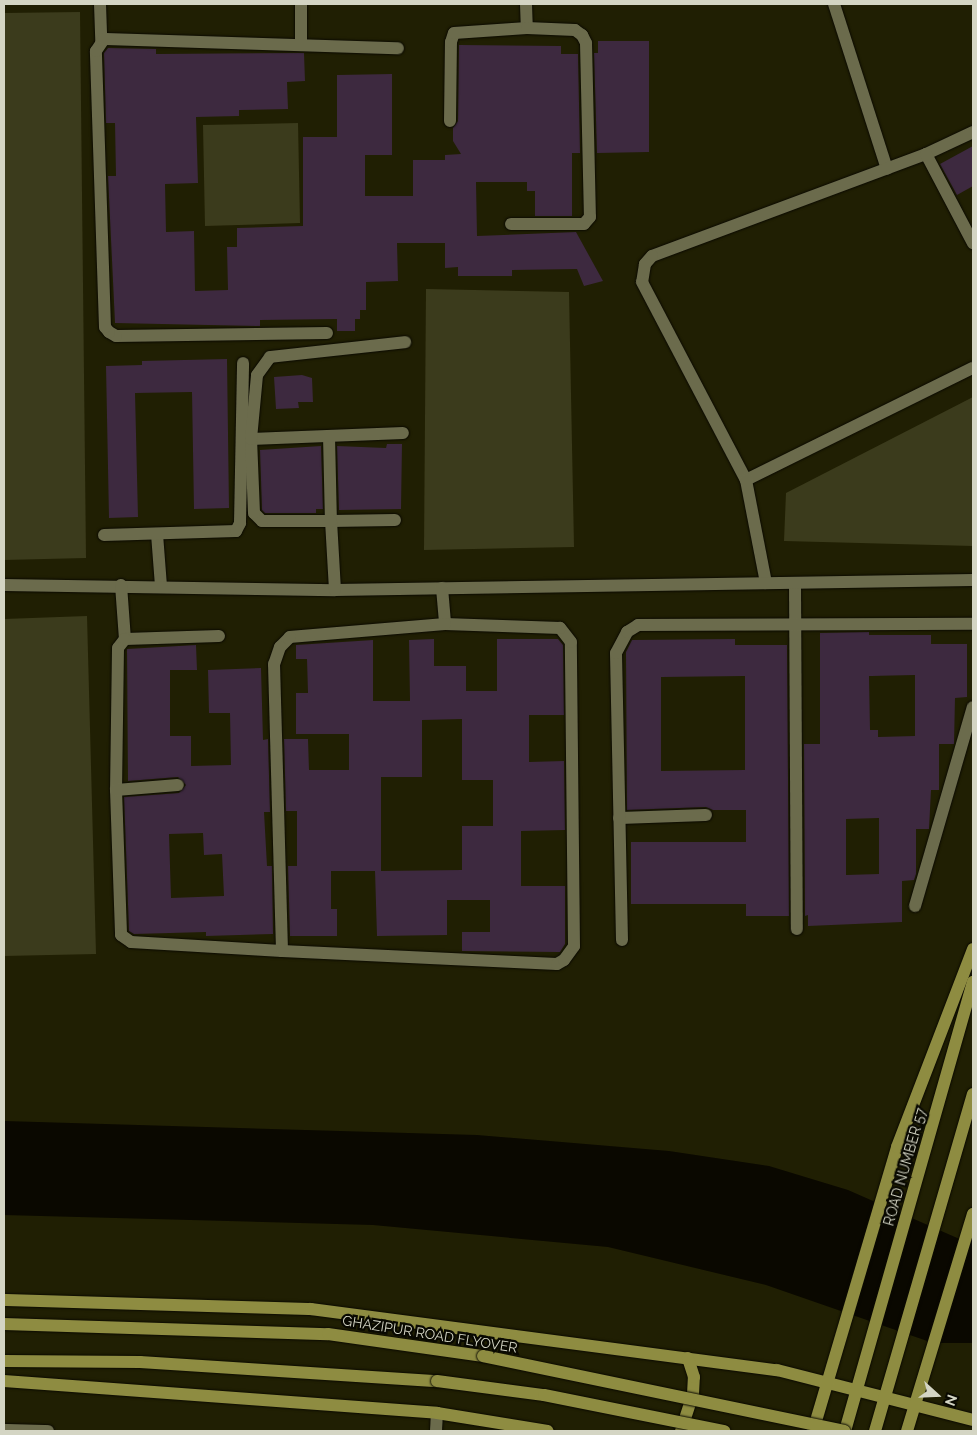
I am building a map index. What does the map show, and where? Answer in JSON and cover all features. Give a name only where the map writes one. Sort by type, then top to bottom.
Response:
[{"type":"main road","points":[[813,1431],[896,1146],[973,949]]},
{"type":"main road","name":"ROAD NUMBER 57","points":[[845,1431],[973,982]]},
{"type":"main road","points":[[875,1431],[973,1094]]},
{"type":"main road","points":[[907,1431],[929,1368],[973,1214]]},
{"type":"main road","points":[[4,1300],[311,1309],[777,1370],[973,1420]]},
{"type":"main road","name":"GHAZIPUR ROAD FLYOVER","points":[[4,1324],[328,1334],[483,1356],[845,1431]]},
{"type":"main road","points":[[681,1431],[693,1394],[694,1377],[688,1358]]},
{"type":"main road","points":[[4,1361],[140,1362],[437,1381],[544,1395],[724,1431]]},
{"type":"main road","points":[[4,1381],[437,1413],[548,1431]]},
{"type":"street","points":[[100,4],[101,42],[94,59],[105,327],[116,336],[327,333]]},
{"type":"street","points":[[301,4],[301,44]]},
{"type":"street","points":[[526,4],[528,28]]},
{"type":"street","points":[[834,4],[887,169]]},
{"type":"street","points":[[450,121],[451,42],[454,33],[528,28],[575,30],[582,35],[586,43],[591,211],[584,224],[511,224]]},
{"type":"street","points":[[101,42],[104,39],[398,48]]},
{"type":"street","points":[[766,583],[746,480],[642,282],[645,264],[652,256],[926,154],[973,132]]},
{"type":"street","points":[[926,154],[973,243]]},
{"type":"street","points":[[395,520],[262,522],[254,513],[251,439],[257,375],[270,357],[405,342]]},
{"type":"street","points":[[104,535],[233,532],[238,528],[243,363]]},
{"type":"street","points":[[746,480],[973,368]]},
{"type":"street","points":[[251,439],[403,433]]},
{"type":"street","points":[[329,436],[335,590]]},
{"type":"street","points":[[157,534],[161,586]]},
{"type":"street","points":[[4,585],[121,585],[335,590],[973,580]]},
{"type":"street","points":[[795,583],[797,624],[797,928]]},
{"type":"street","points":[[121,585],[125,639],[117,653],[116,790],[121,935],[131,942],[282,951],[557,964],[569,954],[574,946],[570,636],[560,628],[444,624],[290,637],[280,647],[274,664],[282,951]]},
{"type":"street","points":[[442,588],[444,624]]},
{"type":"street","points":[[622,940],[616,653],[627,632],[638,625],[973,624]]},
{"type":"street","points":[[125,639],[219,636]]},
{"type":"street","points":[[915,906],[973,707]]},
{"type":"street","points":[[116,790],[178,785]]},
{"type":"street","points":[[619,818],[706,815]]},
{"type":"street","points":[[436,1431],[437,1413]]},
{"type":"street","points":[[4,1430],[48,1431]]},
{"type":"shaded area","points":[[80,12],[86,558],[4,560],[4,13]]},
{"type":"shaded area","points":[[298,123],[300,223],[205,226],[203,125]]},
{"type":"shaded area","points":[[426,289],[569,292],[574,547],[424,550]]},
{"type":"shaded area","points":[[973,397],[973,546],[784,541],[786,493]]},
{"type":"shaded area","points":[[87,616],[96,954],[4,956],[4,619]]},
{"type":"shaded area","points":[[4,1121],[477,1135],[669,1151],[769,1166],[848,1190],[964,1241],[973,1238],[973,1343],[933,1343],[766,1285],[608,1247],[373,1225],[4,1215]]},
{"type":"building","points":[[598,41],[649,41],[649,152],[597,153],[594,53],[598,53]]},
{"type":"building","points":[[459,45],[561,46],[561,54],[578,54],[580,153],[572,153],[572,216],[535,216],[535,191],[527,191],[527,182],[476,182],[477,236],[576,232],[603,281],[584,286],[577,269],[512,270],[512,276],[458,276],[458,267],[445,268],[445,243],[397,243],[398,281],[366,282],[366,310],[360,310],[360,319],[355,319],[355,331],[337,331],[337,319],[260,320],[260,326],[115,323],[108,176],[116,176],[115,123],[106,123],[104,53],[108,48],[156,49],[156,54],[304,53],[305,81],[287,82],[288,109],[239,110],[239,116],[196,117],[198,183],[165,184],[166,232],[194,231],[195,291],[228,290],[227,247],[237,247],[237,228],[303,226],[303,137],[337,137],[337,75],[392,74],[392,155],[365,155],[365,196],[413,196],[413,160],[445,160],[445,155],[461,154],[453,141],[453,128],[458,121]]},
{"type":"building","points":[[973,146],[973,186],[957,195],[940,164]]},
{"type":"building","points":[[227,359],[229,508],[194,509],[192,392],[135,393],[138,517],[109,518],[106,366],[142,365],[142,361]]},
{"type":"building","points":[[302,375],[312,378],[313,402],[298,402],[299,408],[276,409],[274,377]]},
{"type":"building","points":[[387,444],[402,444],[401,509],[339,510],[337,446],[386,448]]},
{"type":"building","points":[[321,446],[323,509],[316,509],[316,513],[265,513],[262,510],[260,450]]},
{"type":"building","points":[[869,632],[869,635],[931,635],[931,644],[967,644],[967,697],[955,698],[954,744],[939,744],[939,790],[931,790],[929,829],[916,829],[916,874],[914,880],[902,881],[902,922],[808,926],[808,915],[805,916],[804,744],[820,744],[820,633]],"holes":[[[915,675],[915,736],[878,737],[878,730],[870,730],[869,676]],[[879,818],[879,874],[846,875],[846,819]]]},
{"type":"building","points":[[434,639],[434,666],[466,666],[466,691],[497,691],[497,639],[558,639],[563,645],[564,715],[529,715],[529,762],[564,761],[565,830],[521,831],[521,886],[565,886],[565,944],[560,952],[462,951],[462,932],[490,932],[490,900],[447,900],[447,935],[377,936],[375,871],[331,871],[331,909],[337,909],[337,936],[290,936],[288,866],[297,866],[297,811],[286,811],[284,739],[308,739],[309,770],[349,770],[349,734],[296,734],[296,693],[308,693],[307,659],[296,659],[296,645],[373,640],[373,701],[410,701],[409,640]],"holes":[[[462,719],[462,780],[493,780],[493,826],[462,826],[462,870],[381,871],[381,777],[422,777],[422,720]]]},
{"type":"building","points":[[735,639],[735,645],[787,645],[789,916],[746,916],[746,904],[631,904],[631,842],[746,842],[746,810],[713,810],[706,807],[627,810],[626,652],[632,640]],"holes":[[[745,676],[745,770],[661,771],[661,677]]]},
{"type":"building","points":[[196,645],[197,670],[170,670],[170,736],[191,736],[191,766],[231,765],[230,713],[209,713],[208,670],[261,668],[263,740],[268,739],[270,812],[264,812],[267,866],[272,866],[273,934],[206,936],[206,932],[134,934],[129,931],[124,797],[179,793],[186,785],[178,777],[128,781],[127,649]],"holes":[[[203,833],[204,855],[222,854],[224,896],[171,898],[169,834]]]}]
